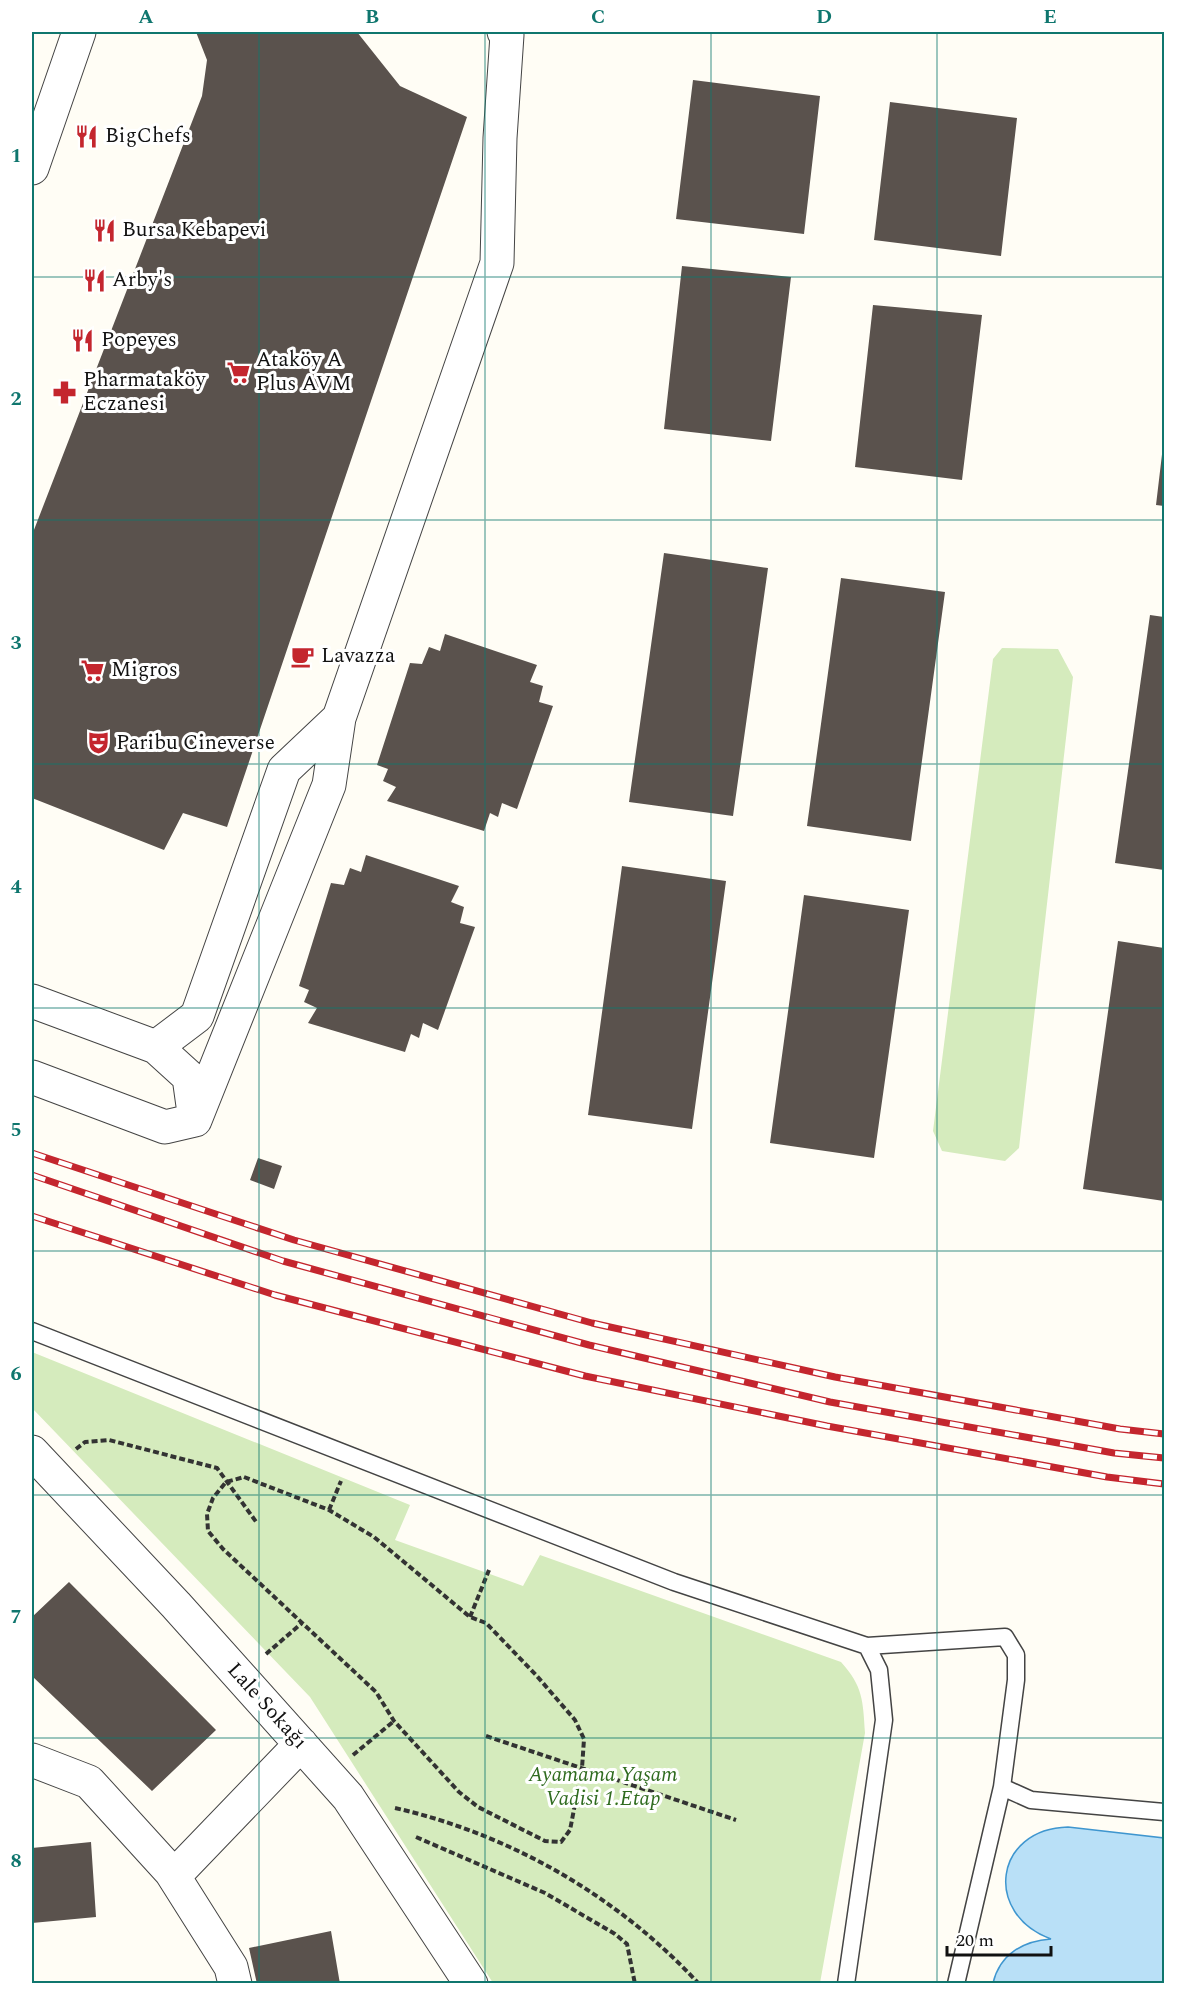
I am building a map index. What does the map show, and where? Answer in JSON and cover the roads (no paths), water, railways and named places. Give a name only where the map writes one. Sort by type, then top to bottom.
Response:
[{"type":"street","points":[[32,168],[79,32]]},
{"type":"street","points":[[195,1120],[329,785],[339,718],[497,263],[500,138],[507,35],[504,32]]},
{"type":"street","points":[[156,1047],[197,1016],[284,770],[339,718]]},
{"type":"street","points":[[32,1001],[156,1047],[189,1077],[195,1120]]},
{"type":"street","points":[[32,1077],[165,1127],[195,1120]]},
{"type":"street","name":"Lale Sokağı","points":[[39,1460],[338,1785],[373,1833],[471,1983]]},
{"type":"street","points":[[174,1876],[301,1744]]},
{"type":"street","points":[[32,1760],[89,1782],[174,1876],[231,1967],[235,1983]]},
{"type":"lane","points":[[32,1332],[674,1582],[867,1646],[1005,1636],[1016,1655],[1016,1680],[1002,1787],[956,1983]]},
{"type":"lane","points":[[846,1983],[884,1720],[879,1670],[867,1646]]},
{"type":"lane","points":[[1002,1787],[1031,1800],[1164,1812]]},
{"type":"water","points":[[1068,1827],[1164,1838],[1164,1983],[993,1983],[1001,1964],[1014,1951],[1031,1943],[1051,1939],[1029,1927],[1015,1911],[1007,1893],[1006,1874],[1012,1857],[1025,1842],[1043,1831]]},
{"type":"railway","points":[[32,1153],[294,1240],[592,1323],[835,1377],[1120,1429],[1164,1434]]},
{"type":"railway","points":[[32,1175],[283,1261],[589,1345],[830,1402],[1114,1453],[1164,1458]]},
{"type":"railway","points":[[32,1216],[275,1295],[585,1376],[827,1426],[1107,1477],[1164,1484]]},
{"type":"place","name":"BigChefs","points":[[87,136]]},
{"type":"place","name":"Bursa Kebapevi","points":[[104,230]]},
{"type":"place","name":"Arby's","points":[[94,280]]},
{"type":"place","name":"Popeyes","points":[[83,340]]},
{"type":"place","name":"Ataköy A Plus AVM","points":[[238,372]]},
{"type":"place","name":"Pharmataköy Eczanesi","points":[[65,392]]},
{"type":"place","name":"Lavazza","points":[[303,656]]},
{"type":"place","name":"Migros","points":[[93,670]]},
{"type":"place","name":"Paribu Cineverse","points":[[98,743]]},
{"type":"park label","name":"Ayamama Yaşam Vadisi 1.Etap","points":[[603,1787]]}]
